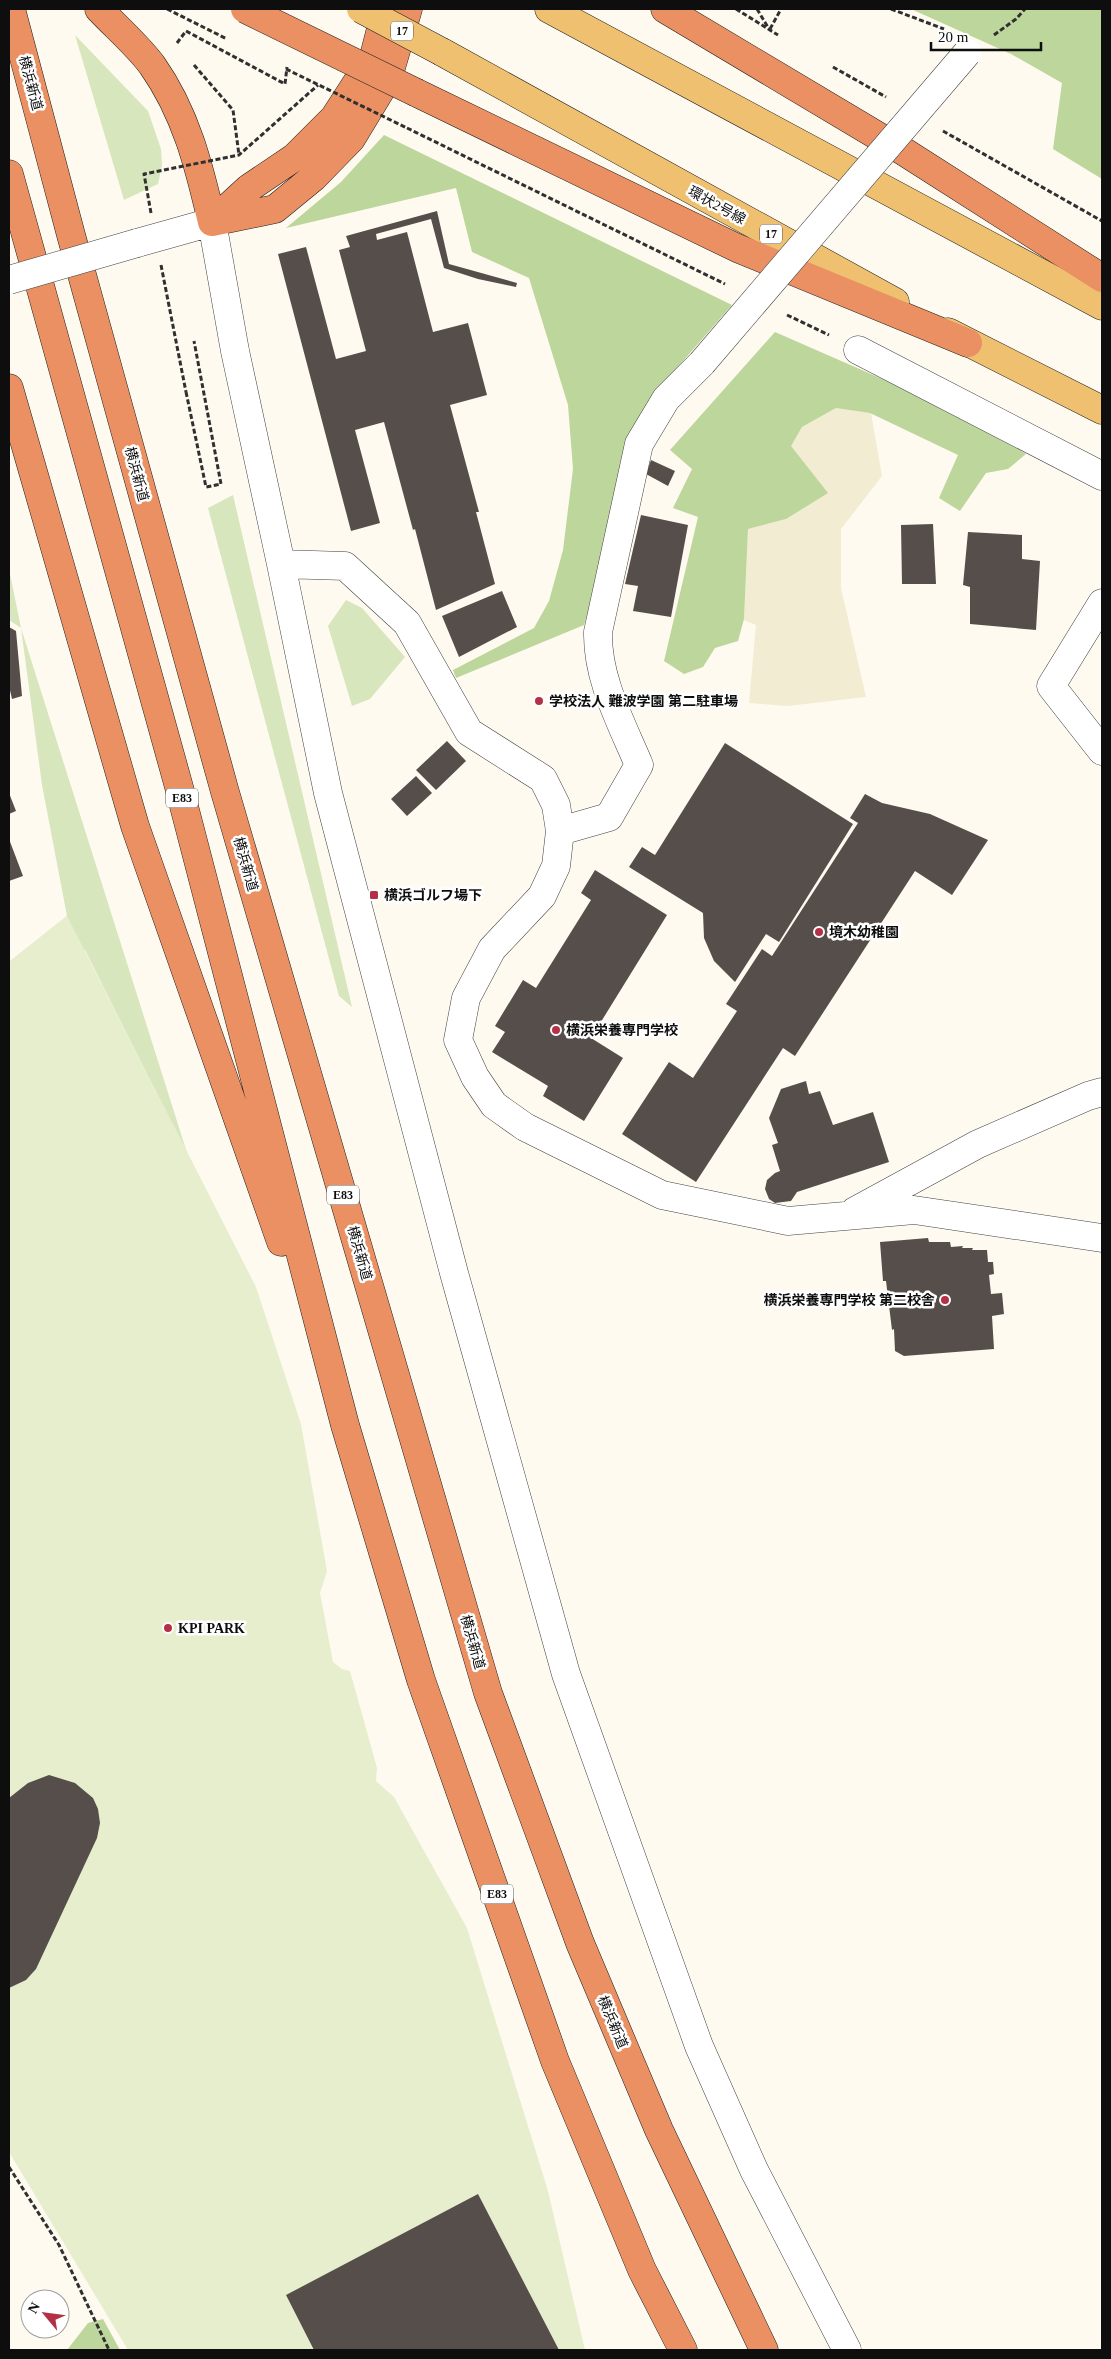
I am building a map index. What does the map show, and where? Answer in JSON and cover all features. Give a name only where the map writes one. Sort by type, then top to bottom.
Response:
[{"type":"highway","name":"横浜新道","points":[[11,9],[71,235],[222,782],[488,1693],[580,1943],[659,2130],[764,2350]]},
{"type":"highway","points":[[99,9],[151,64],[179,110],[197,157],[212,222]]},
{"type":"highway","points":[[245,9],[737,248],[968,343]]},
{"type":"highway","points":[[212,222],[249,188],[295,157],[334,118],[374,56],[386,9]]},
{"type":"highway","points":[[212,222],[275,209],[314,177],[351,139],[388,78],[408,9]]},
{"type":"highway","points":[[665,9],[904,151],[1102,278]]},
{"type":"highway","name":"E83","points":[[9,174],[179,787],[346,1425],[421,1680],[555,2061],[642,2270],[683,2350]]},
{"type":"highway","points":[[9,388],[134,826],[346,1425]]},
{"type":"main road","name":"環状2号線","points":[[361,9],[968,343],[1102,410]]},
{"type":"main road","points":[[549,9],[1102,306]]},
{"type":"street","points":[[560,831],[609,817],[639,765],[603,679],[597,654],[598,632],[639,444],[666,399],[702,363],[967,53]]},
{"type":"street","points":[[9,280],[212,222],[235,351],[328,793],[454,1273],[566,1674],[699,2046],[754,2170],[847,2350]]},
{"type":"street","points":[[858,350],[1102,476]]},
{"type":"street","points":[[281,564],[345,566],[407,623],[469,732],[543,779],[556,805],[560,831],[556,866],[542,896],[492,949],[466,998],[458,1040],[475,1077],[494,1105],[525,1127],[662,1195],[788,1222],[914,1210],[1102,1238]]},
{"type":"street","points":[[1102,603],[1051,686],[1102,751]]},
{"type":"street","points":[[845,1217],[978,1144],[1088,1096],[1102,1092]]},
{"type":"path","points":[[736,9],[769,30]]},
{"type":"path","points":[[757,9],[769,30]]},
{"type":"path","points":[[769,30],[781,9]]},
{"type":"path","points":[[891,9],[949,31]]},
{"type":"path","points":[[967,53],[1016,19],[1025,9]]},
{"type":"path","points":[[176,44],[186,32],[285,84],[287,65]]},
{"type":"path","points":[[189,59],[234,110],[239,155]]},
{"type":"path","points":[[153,221],[144,174],[239,155],[318,85]]},
{"type":"path","points":[[406,128],[726,284]]},
{"type":"path","points":[[160,259],[206,486],[222,484],[194,342]]},
{"type":"path","points":[[779,310],[858,350]]},
{"type":"path","points":[[9,2167],[59,2245],[109,2350]]},
{"type":"shaded area","points":[[836,408],[871,413],[882,476],[841,529],[841,588],[866,697],[787,706],[749,703],[756,625],[744,620],[748,529],[786,519],[791,445],[802,427]]},
{"type":"green space","points":[[911,9],[1102,9],[1102,179],[1053,149],[1062,83],[1011,54]]},
{"type":"green space","points":[[75,35],[148,111],[161,149],[162,165],[158,184],[124,200]]},
{"type":"green space","points":[[384,135],[732,305],[655,393],[584,625],[456,678],[453,670],[534,628],[549,601],[563,550],[573,469],[568,405],[529,278],[472,252],[456,188],[286,228],[341,182]]},
{"type":"green space","points":[[775,332],[960,413],[1026,454],[1008,469],[986,473],[960,511],[939,498],[958,455],[870,413],[836,408],[802,427],[791,446],[828,493],[786,519],[748,529],[744,619],[738,641],[715,648],[703,667],[684,674],[664,661],[698,517],[673,508],[692,469],[670,450]]},
{"type":"green space","points":[[233,495],[352,1007],[339,996],[208,508]]},
{"type":"green space","points":[[9,569],[21,628],[9,620]]},
{"type":"green space","points":[[346,600],[362,608],[405,657],[370,699],[352,706],[328,626]]},
{"type":"green space","points":[[21,628],[188,1156],[85,950],[9,962],[67,916],[42,785]]},
{"type":"green space","name":"KPI PARK","points":[[67,916],[256,1287],[301,1424],[327,1571],[320,1593],[333,1662],[342,1669],[350,1671],[377,1768],[376,1781],[394,1797],[467,1928],[548,2191],[585,2350],[128,2350],[9,2152],[9,962]]},
{"type":"green space","points":[[103,2319],[120,2350],[67,2350],[88,2323]]},
{"type":"building","points":[[437,211],[449,264],[517,283],[516,287],[478,279],[444,268],[431,219],[376,234],[377,240],[407,232],[433,332],[468,323],[487,395],[450,405],[479,512],[476,512],[495,584],[436,610],[384,422],[355,430],[380,523],[351,531],[278,254],[306,247],[336,359],[366,351],[339,250],[350,247],[346,236]]},
{"type":"building","points":[[651,460],[675,471],[668,486],[646,474]]},
{"type":"building","points":[[641,515],[688,525],[671,617],[633,611],[638,586],[625,584]]},
{"type":"building","points":[[933,524],[936,584],[902,584],[901,525]]},
{"type":"building","points":[[968,532],[1022,535],[1022,559],[1040,561],[1036,630],[970,624],[970,587],[963,585]]},
{"type":"building","points":[[502,591],[517,627],[459,657],[442,616]]},
{"type":"building","points":[[9,627],[16,631],[22,696],[12,699],[9,686]]},
{"type":"building","points":[[447,741],[466,761],[436,790],[416,770]]},
{"type":"building","points":[[725,743],[853,824],[779,942],[766,934],[735,982],[714,961],[704,938],[703,913],[629,867],[642,847],[655,855]]},
{"type":"building","points":[[416,776],[432,793],[407,816],[391,799]]},
{"type":"building","points":[[9,793],[16,811],[9,814]]},
{"type":"building","points":[[865,794],[882,803],[930,814],[988,840],[952,895],[915,871],[795,1056],[783,1048],[696,1182],[622,1134],[669,1062],[693,1078],[737,1011],[726,1004],[762,949],[772,956],[858,823],[850,818]]},
{"type":"building","points":[[9,839],[23,876],[9,881]]},
{"type":"building","points":[[595,870],[667,915],[591,1038],[623,1058],[584,1121],[543,1096],[548,1086],[492,1052],[505,1032],[495,1026],[523,980],[536,988],[591,900],[581,893]]},
{"type":"building","points":[[806,1081],[809,1094],[820,1091],[833,1125],[873,1112],[889,1162],[797,1192],[791,1201],[775,1203],[769,1199],[765,1189],[767,1180],[780,1171],[772,1145],[778,1143],[769,1118],[781,1089]]},
{"type":"building","name":"横浜栄養専門学校 第二校舎","points":[[928,1238],[929,1242],[950,1242],[951,1247],[963,1246],[962,1248],[973,1248],[972,1250],[987,1250],[988,1262],[993,1262],[994,1274],[989,1275],[991,1294],[1002,1293],[1004,1314],[992,1316],[994,1349],[904,1356],[895,1351],[894,1329],[892,1330],[886,1281],[883,1281],[880,1242]]},
{"type":"building","points":[[49,1775],[75,1783],[93,1798],[98,1809],[100,1823],[97,1838],[36,1969],[26,1980],[9,1988],[9,1798],[28,1783]]},
{"type":"building","points":[[478,2194],[559,2350],[314,2350],[286,2295]]},
{"type":"place","name":"学校法人 難波学園 第二駐車場","points":[[539,701]]},
{"type":"place","name":"横浜ゴルフ場下","points":[[374,895]]},
{"type":"place","name":"境木幼稚園","points":[[819,932]]},
{"type":"place","name":"横浜栄養専門学校","points":[[556,1030]]},
{"type":"place","name":"横浜栄養専門学校 第二校舎","points":[[945,1300]]},
{"type":"place","name":"KPI PARK","points":[[168,1628]]}]
